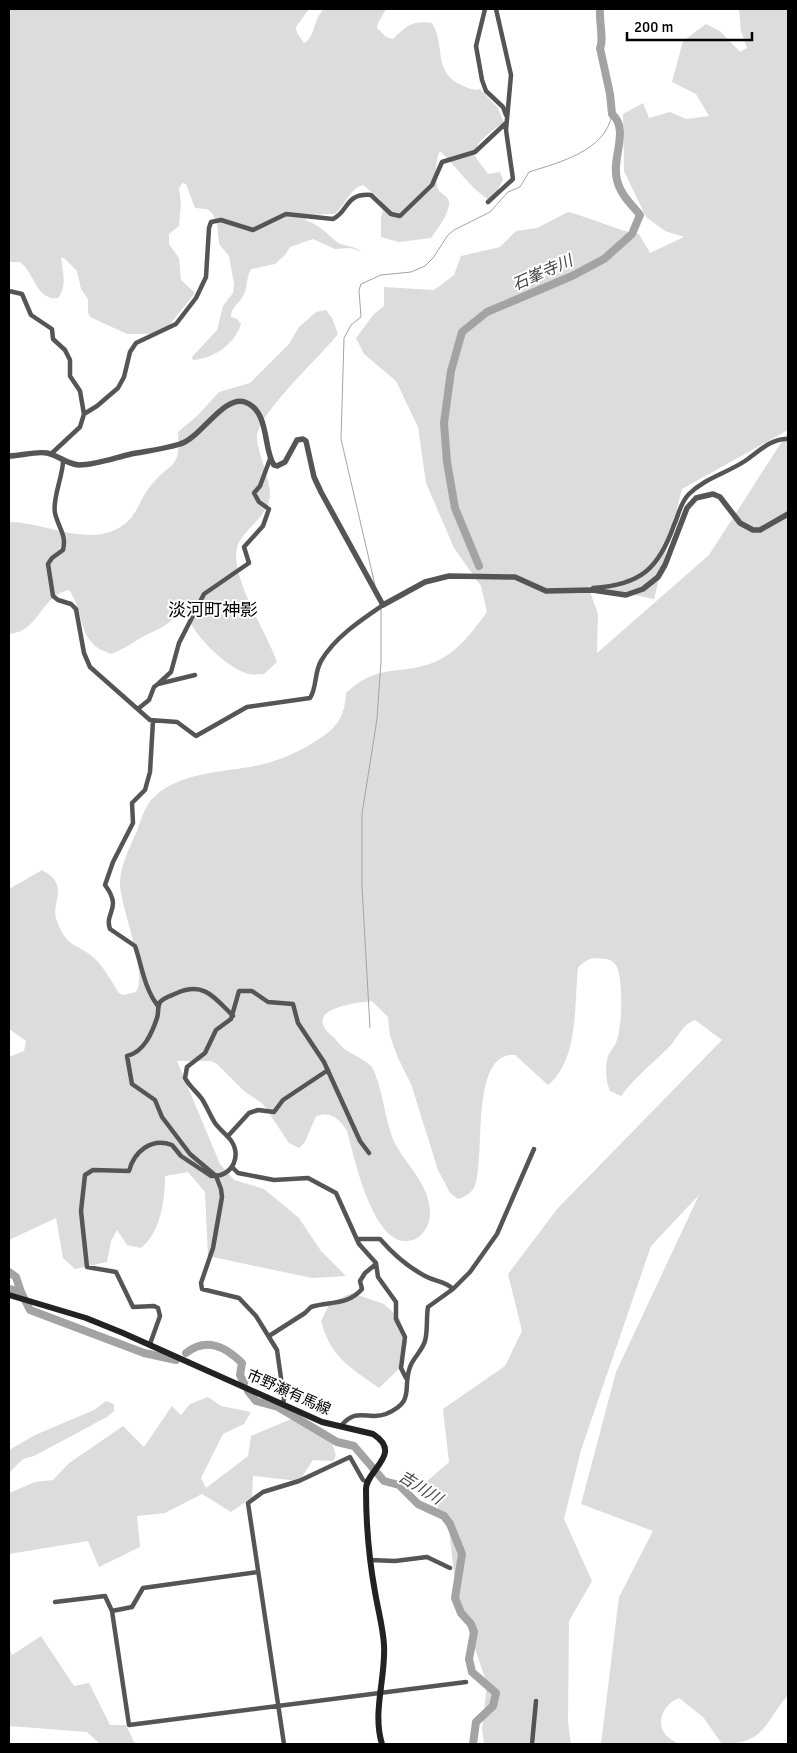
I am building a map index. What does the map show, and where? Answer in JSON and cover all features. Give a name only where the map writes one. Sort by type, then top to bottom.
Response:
[{"type":"main road","name":"市野瀬有馬線","points":[[9,1295],[86,1318],[150,1344],[322,1422],[373,1434],[380,1439],[384,1448],[380,1465],[369,1481]]},
{"type":"main road","points":[[369,1481],[366,1488],[370,1560],[383,1637],[378,1725],[382,1744]]},
{"type":"street","points":[[484,9],[476,46],[482,80],[486,91],[503,107],[506,116],[513,179],[488,202]]},
{"type":"street","points":[[496,9],[511,74],[509,108],[506,116]]},
{"type":"street","points":[[84,414],[97,406],[118,388],[124,377],[130,352],[136,343],[176,324],[200,292],[206,277],[208,228],[211,222],[221,220],[253,230],[286,214],[333,219],[339,216],[350,200],[367,194],[371,194],[390,214],[400,216],[432,184],[442,162],[475,152],[506,123]]},
{"type":"street","points":[[9,291],[22,294],[31,315],[50,327],[53,339],[65,350],[70,360],[70,376],[80,391],[84,414],[80,427],[51,454]]},
{"type":"street","points":[[9,456],[51,454],[63,461],[80,465],[184,442],[195,436],[227,405],[238,401],[252,406],[260,416],[269,446],[270,460],[260,486],[254,493],[259,502],[269,509],[263,526],[244,546],[249,563],[204,594],[179,643],[171,672],[158,684],[149,700],[139,708]]},
{"type":"street","points":[[592,590],[593,588],[616,585],[634,579],[650,569],[662,554],[681,505],[689,494],[706,481],[740,464],[777,438],[788,439]]},
{"type":"street","points":[[270,460],[274,465],[282,465],[294,442],[300,439],[306,441],[314,477],[321,492],[383,605]]},
{"type":"street","points":[[63,461],[55,508],[64,535],[64,546],[63,550],[52,558],[48,564],[53,596],[58,600],[72,604],[76,609],[84,653],[90,667],[153,721],[177,722],[196,736],[247,708],[310,698],[314,677],[325,656],[348,630],[383,605],[425,582],[449,576],[515,576],[541,590],[592,590],[626,595],[652,584],[665,565],[687,508],[696,498],[713,494],[720,497],[740,523],[753,530],[760,530],[788,514]]},
{"type":"street","points":[[158,684],[195,675]]},
{"type":"street","points":[[153,721],[150,772],[145,790],[132,803],[134,823],[113,862],[105,885],[113,899],[113,911],[108,924],[110,929],[135,946],[140,971],[146,981],[152,999],[158,1006]]},
{"type":"street","points":[[233,1016],[215,997],[203,990],[192,988],[167,997],[158,1006],[157,1017],[145,1045],[137,1053],[127,1056],[132,1084],[155,1100],[162,1117],[190,1154],[216,1176],[221,1189],[220,1209],[213,1248],[200,1283],[202,1289],[208,1292],[238,1298],[256,1316],[277,1350],[280,1363],[283,1403]]},
{"type":"street","points":[[150,1344],[160,1316],[158,1308],[154,1306],[133,1306],[116,1272],[87,1267],[81,1211],[85,1175],[93,1170],[129,1171],[132,1160],[143,1148],[168,1144],[206,1174],[216,1176],[232,1168],[236,1154],[228,1136],[219,1128],[207,1107],[185,1078],[188,1067],[205,1054],[216,1030],[233,1016],[237,993],[244,990],[252,991],[268,1002],[293,1004],[298,1023],[328,1070],[360,1141],[369,1153]]},
{"type":"street","points":[[228,1136],[249,1113],[258,1110],[274,1112],[283,1100],[328,1070]]},
{"type":"street","points":[[341,1426],[347,1418],[355,1415],[385,1415],[404,1402],[408,1390],[410,1364],[426,1339],[428,1307],[453,1289],[470,1272],[498,1234],[534,1149]]},
{"type":"street","points":[[232,1168],[238,1173],[274,1180],[308,1178],[336,1193],[357,1239],[376,1264],[378,1277],[396,1302],[396,1319],[405,1337],[401,1368],[408,1382]]},
{"type":"street","points":[[357,1239],[380,1239],[391,1252],[413,1270],[428,1278],[448,1284],[453,1289]]},
{"type":"street","points":[[269,1336],[306,1313],[311,1306],[340,1303],[358,1294],[362,1289],[360,1281],[365,1273],[376,1264]]},
{"type":"street","points":[[284,1744],[248,1503],[256,1496],[299,1481],[350,1457],[363,1480],[369,1481]]},
{"type":"street","points":[[370,1560],[395,1561],[427,1557],[450,1568]]},
{"type":"street","points":[[112,1611],[132,1607],[143,1588],[258,1572]]},
{"type":"street","points":[[55,1602],[105,1596],[112,1611],[129,1725],[466,1682]]},
{"type":"street","points":[[532,1744],[536,1701]]},
{"type":"shaded area","points":[[9,9],[309,9],[296,27],[297,33],[304,43],[308,41],[320,13],[324,9],[386,9],[377,28],[386,37],[393,39],[410,25],[420,22],[432,23],[436,31],[446,72],[461,85],[477,90],[480,89],[498,108],[504,123],[481,141],[474,155],[488,174],[500,172],[503,180],[495,194],[487,199],[473,187],[440,151],[436,164],[437,185],[439,191],[447,197],[449,204],[444,218],[431,238],[399,242],[381,237],[381,217],[384,208],[380,199],[363,185],[351,193],[335,214],[308,215],[305,220],[319,227],[337,242],[362,252],[351,248],[335,249],[313,239],[290,247],[285,255],[275,264],[251,269],[245,293],[233,308],[231,314],[231,317],[237,319],[241,324],[234,338],[222,349],[208,357],[193,360],[192,357],[217,330],[223,306],[233,293],[234,284],[229,256],[219,244],[217,223],[212,213],[207,209],[195,208],[186,184],[183,183],[179,188],[181,204],[179,226],[169,234],[169,244],[179,258],[181,280],[195,293],[164,329],[149,334],[127,334],[90,317],[88,299],[81,289],[77,271],[64,258],[61,258],[63,289],[58,298],[51,298],[40,291],[20,262],[9,262]]},
{"type":"shaded area","points":[[739,9],[788,9],[788,430],[682,489],[654,599],[588,586],[598,614],[597,653],[709,555],[788,432],[788,1695],[762,1730],[747,1740],[736,1743],[722,1744],[703,1717],[679,1698],[666,1708],[661,1718],[662,1729],[665,1734],[678,1744],[601,1744],[619,1597],[653,1531],[581,1504],[616,1372],[699,1195],[651,1246],[581,1450],[564,1519],[592,1581],[569,1621],[568,1722],[571,1744],[484,1744],[482,1729],[487,1684],[456,1593],[449,1528],[425,1483],[449,1462],[443,1409],[505,1366],[522,1331],[508,1274],[558,1208],[722,1040],[695,1020],[690,1022],[621,1096],[610,1091],[606,1076],[606,1064],[619,1033],[621,1013],[620,979],[615,964],[607,959],[597,958],[584,962],[578,968],[575,1015],[570,1047],[558,1074],[548,1085],[515,1055],[500,1058],[491,1070],[485,1088],[482,1110],[478,1175],[473,1190],[458,1199],[450,1193],[438,1170],[411,1084],[390,1036],[388,1017],[372,1001],[343,1006],[326,1014],[323,1019],[324,1027],[344,1048],[372,1067],[393,1139],[427,1196],[430,1215],[426,1229],[415,1239],[401,1241],[388,1233],[378,1219],[361,1181],[347,1131],[338,1119],[326,1114],[316,1116],[305,1142],[299,1148],[289,1143],[263,1104],[244,1091],[217,1064],[211,1061],[177,1061],[220,1164],[234,1180],[264,1189],[299,1218],[321,1251],[346,1276],[312,1278],[208,1256],[205,1192],[188,1172],[165,1176],[163,1205],[157,1224],[148,1241],[141,1248],[127,1245],[117,1230],[111,1241],[107,1262],[75,1269],[63,1258],[56,1218],[9,1240],[9,1057],[24,1051],[26,1041],[9,1029],[9,889],[42,870],[51,876],[58,888],[55,914],[65,937],[98,962],[119,993],[123,995],[136,992],[139,983],[139,970],[120,881],[126,856],[151,800],[166,788],[195,776],[256,766],[289,756],[311,744],[334,727],[344,709],[346,693],[358,683],[379,673],[435,662],[451,653],[470,634],[487,612],[481,586],[454,548],[426,483],[418,427],[396,381],[364,354],[356,338],[374,314],[384,306],[384,287],[434,290],[454,275],[461,256],[500,247],[516,231],[537,228],[568,212],[621,230],[639,234],[650,253],[684,237],[665,231],[646,217],[624,171],[623,114],[643,103],[649,118],[670,112],[686,119],[709,116],[696,94],[672,82],[683,41],[706,24],[720,31],[740,52],[747,48],[741,31]]},
{"type":"shaded area","points":[[326,310],[332,318],[338,334],[291,385],[267,415],[260,428],[257,438],[268,479],[269,501],[263,513],[239,542],[237,548],[236,560],[244,589],[277,662],[264,674],[251,674],[241,671],[212,650],[196,632],[187,615],[179,613],[165,626],[111,654],[97,647],[88,638],[69,590],[60,593],[52,599],[27,627],[19,632],[9,634],[9,522],[88,535],[103,534],[117,529],[130,519],[150,487],[177,459],[178,432],[197,416],[219,392],[250,383],[289,344],[299,327],[316,312]]},
{"type":"shaded area","points":[[352,1293],[384,1304],[400,1319],[407,1343],[401,1367],[379,1388],[336,1353],[325,1334],[321,1321],[330,1303]]},
{"type":"shaded area","points":[[208,1397],[221,1406],[251,1412],[244,1424],[223,1434],[201,1478],[206,1488],[248,1456],[251,1436],[296,1417],[305,1419],[330,1436],[336,1456],[333,1461],[313,1460],[299,1481],[253,1476],[252,1497],[231,1512],[202,1494],[165,1513],[137,1516],[140,1547],[99,1567],[88,1541],[9,1554],[9,1493],[35,1482],[53,1480],[68,1464],[123,1426],[144,1447],[172,1406],[181,1415],[190,1404]]},
{"type":"shaded area","points":[[106,1401],[114,1404],[114,1411],[107,1417],[34,1456],[23,1459],[9,1473],[9,1450],[35,1435],[94,1410]]},
{"type":"shaded area","points":[[41,1636],[74,1686],[89,1683],[110,1725],[126,1725],[135,1744],[100,1744],[87,1732],[9,1726],[9,1648],[12,1655]]},
{"type":"waterway","name":"石峯寺川","points":[[479,566],[455,508],[447,462],[444,423],[451,371],[462,332],[487,312],[572,276],[604,259],[632,234],[640,215],[623,194],[617,180],[616,163],[620,128],[612,114],[610,94],[600,48],[602,40],[600,9]]},
{"type":"waterway","points":[[375,585],[341,439],[344,338],[351,325],[361,317],[359,290],[361,284],[381,275],[411,272],[425,266],[433,258],[448,235],[454,230],[490,212],[508,192],[520,187],[529,172],[567,159],[591,146],[608,127],[612,114]]},
{"type":"waterway","points":[[370,1028],[362,887],[362,814],[377,719],[381,661],[381,608]]},
{"type":"waterway","points":[[9,1272],[16,1277],[21,1292]]},
{"type":"waterway","name":"吉川川","points":[[9,1289],[21,1292],[30,1310],[144,1353],[176,1360]]},
{"type":"waterway","name":"吉川川","points":[[186,1353],[201,1345],[222,1348],[242,1363],[240,1375],[244,1383]]},
{"type":"waterway","name":"吉川川","points":[[248,1391],[256,1401],[278,1407],[337,1442],[354,1446],[384,1481],[399,1485],[418,1504],[444,1516],[450,1524],[462,1554],[455,1598],[461,1613],[471,1624],[474,1632],[469,1659],[472,1672],[496,1693],[493,1706],[476,1722],[473,1744]]},
{"type":"district","name":"淡河町神影","points":[[213,610]]}]
